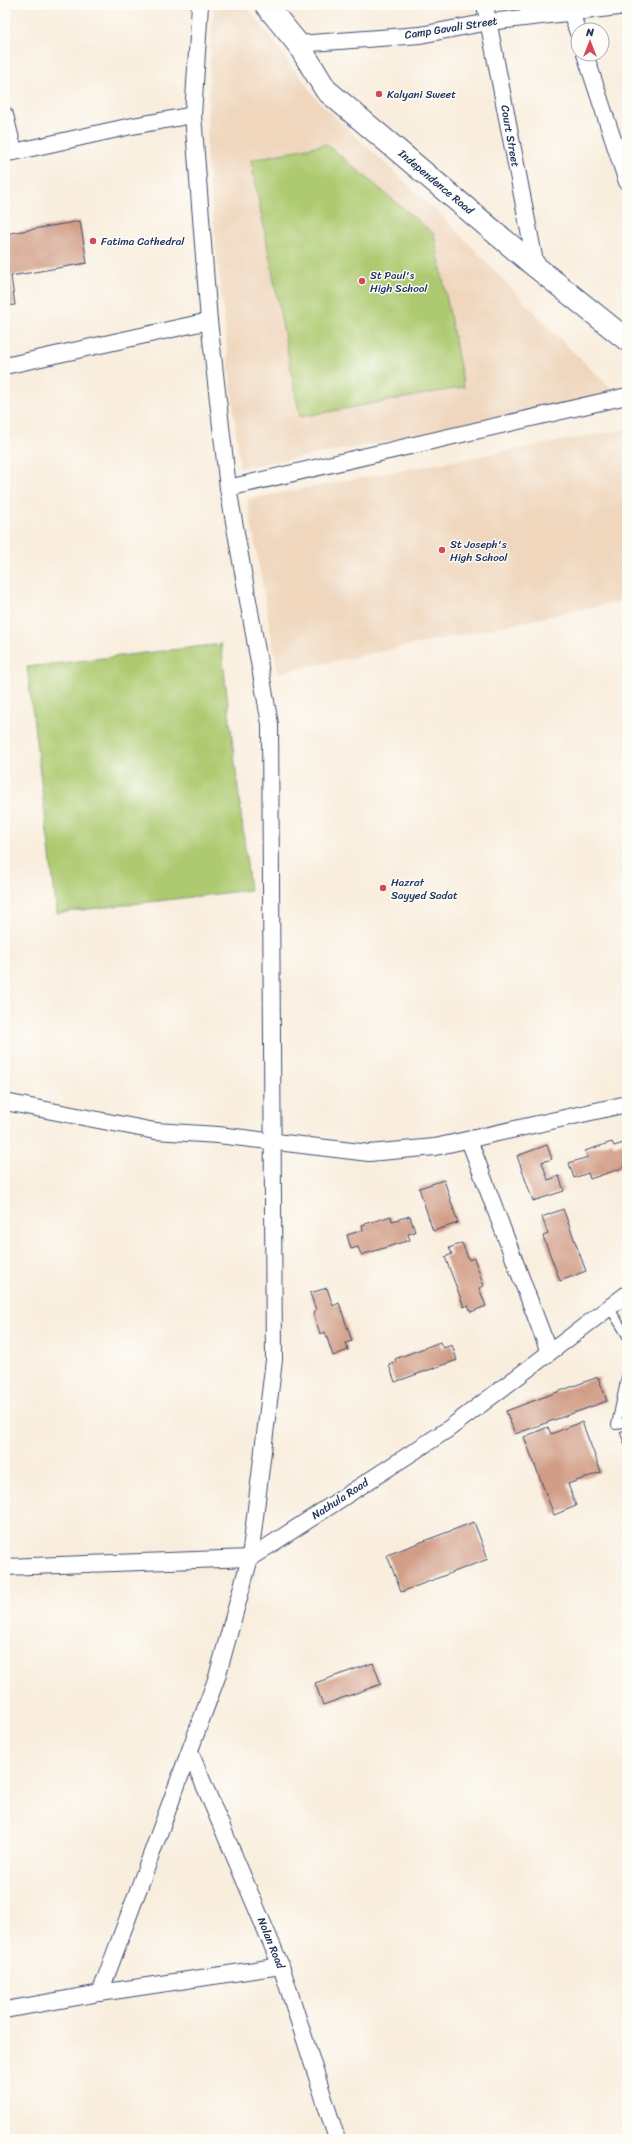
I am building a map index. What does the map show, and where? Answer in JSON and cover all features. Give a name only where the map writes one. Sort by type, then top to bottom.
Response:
[{"type":"main road","name":"Independence Road","points":[[266,5],[298,44],[326,90],[536,267],[627,340]]},
{"type":"street","points":[[100,1993],[217,1677],[250,1558],[274,1360],[270,724],[228,488],[209,322],[193,115],[200,5]]},
{"type":"street","name":"Court Street","points":[[485,5],[536,267]]},
{"type":"street","name":"Camp Gavali Street","points":[[298,44],[420,35],[489,22],[627,6]]},
{"type":"street","points":[[571,12],[574,22]]},
{"type":"street","points":[[588,62],[627,182]]},
{"type":"street","points":[[5,115],[10,152],[127,127],[193,115]]},
{"type":"street","points":[[5,366],[209,322]]},
{"type":"street","points":[[228,488],[627,396]]},
{"type":"street","points":[[5,1102],[155,1130],[218,1135],[369,1153],[436,1147],[627,1104]]},
{"type":"street","points":[[469,1140],[549,1352]]},
{"type":"street","name":"Nathula Road","points":[[250,1558],[448,1430],[627,1294]]},
{"type":"street","points":[[5,1567],[250,1558]]},
{"type":"street","name":"Nolan Road","points":[[190,1752],[281,1966],[337,2139]]},
{"type":"street","points":[[5,2010],[100,1993],[281,1966]]},
{"type":"lane","points":[[609,1307],[627,1336]]},
{"type":"lane","points":[[627,1372],[616,1425],[627,1421]]},
{"type":"shaded area","name":"St Paul's High School","points":[[213,5],[246,5],[319,102],[448,222],[560,339],[622,399],[240,468],[206,154]]},
{"type":"shaded area","name":"St Joseph's High School","points":[[627,429],[627,600],[278,673],[247,499]]},
{"type":"green space","points":[[326,144],[434,234],[464,387],[300,417],[251,160]]},
{"type":"green space","points":[[221,644],[250,890],[57,913],[27,667]]},
{"type":"building","points":[[80,221],[87,263],[11,276],[15,305],[5,306],[5,234]]},
{"type":"building","points":[[612,1142],[614,1146],[627,1142],[627,1162],[624,1163],[625,1167],[590,1179],[588,1173],[574,1178],[569,1163],[588,1157],[585,1151]]},
{"type":"building","points":[[547,1145],[552,1159],[542,1162],[548,1180],[559,1176],[564,1191],[533,1201],[517,1156]]},
{"type":"building","points":[[444,1180],[458,1223],[433,1231],[419,1188]]},
{"type":"building","points":[[563,1209],[586,1271],[560,1281],[543,1236],[548,1234],[542,1217]]},
{"type":"building","points":[[391,1216],[392,1221],[410,1216],[415,1232],[408,1234],[410,1240],[361,1255],[358,1247],[351,1249],[347,1235],[363,1230],[362,1225]]},
{"type":"building","points":[[462,1243],[469,1260],[474,1258],[484,1286],[479,1288],[486,1306],[471,1312],[468,1305],[464,1307],[445,1257],[452,1254],[449,1248]]},
{"type":"building","points":[[327,1288],[333,1306],[339,1303],[352,1341],[346,1343],[348,1350],[333,1356],[325,1332],[320,1334],[313,1311],[316,1310],[310,1293]]},
{"type":"building","points":[[440,1342],[443,1348],[452,1345],[457,1360],[395,1382],[389,1365],[396,1362],[395,1359]]},
{"type":"building","points":[[598,1377],[607,1401],[515,1434],[506,1411]]},
{"type":"building","points":[[582,1422],[601,1472],[568,1484],[576,1506],[554,1515],[524,1437],[548,1427],[551,1434]]},
{"type":"building","points":[[627,1429],[627,1450],[620,1432]]},
{"type":"building","points":[[474,1522],[488,1559],[401,1592],[387,1555]]},
{"type":"building","points":[[373,1663],[381,1684],[323,1705],[315,1683]]},
{"type":"place","name":"Kalyani Sweet","points":[[379,94]]},
{"type":"place","name":"Fatima Cathedral","points":[[93,241]]},
{"type":"place","name":"St Paul's High School","points":[[362,281]]},
{"type":"place","name":"St Joseph's High School","points":[[442,550]]},
{"type":"place","name":"Hazrat Sayyed Sadat","points":[[383,888]]}]
